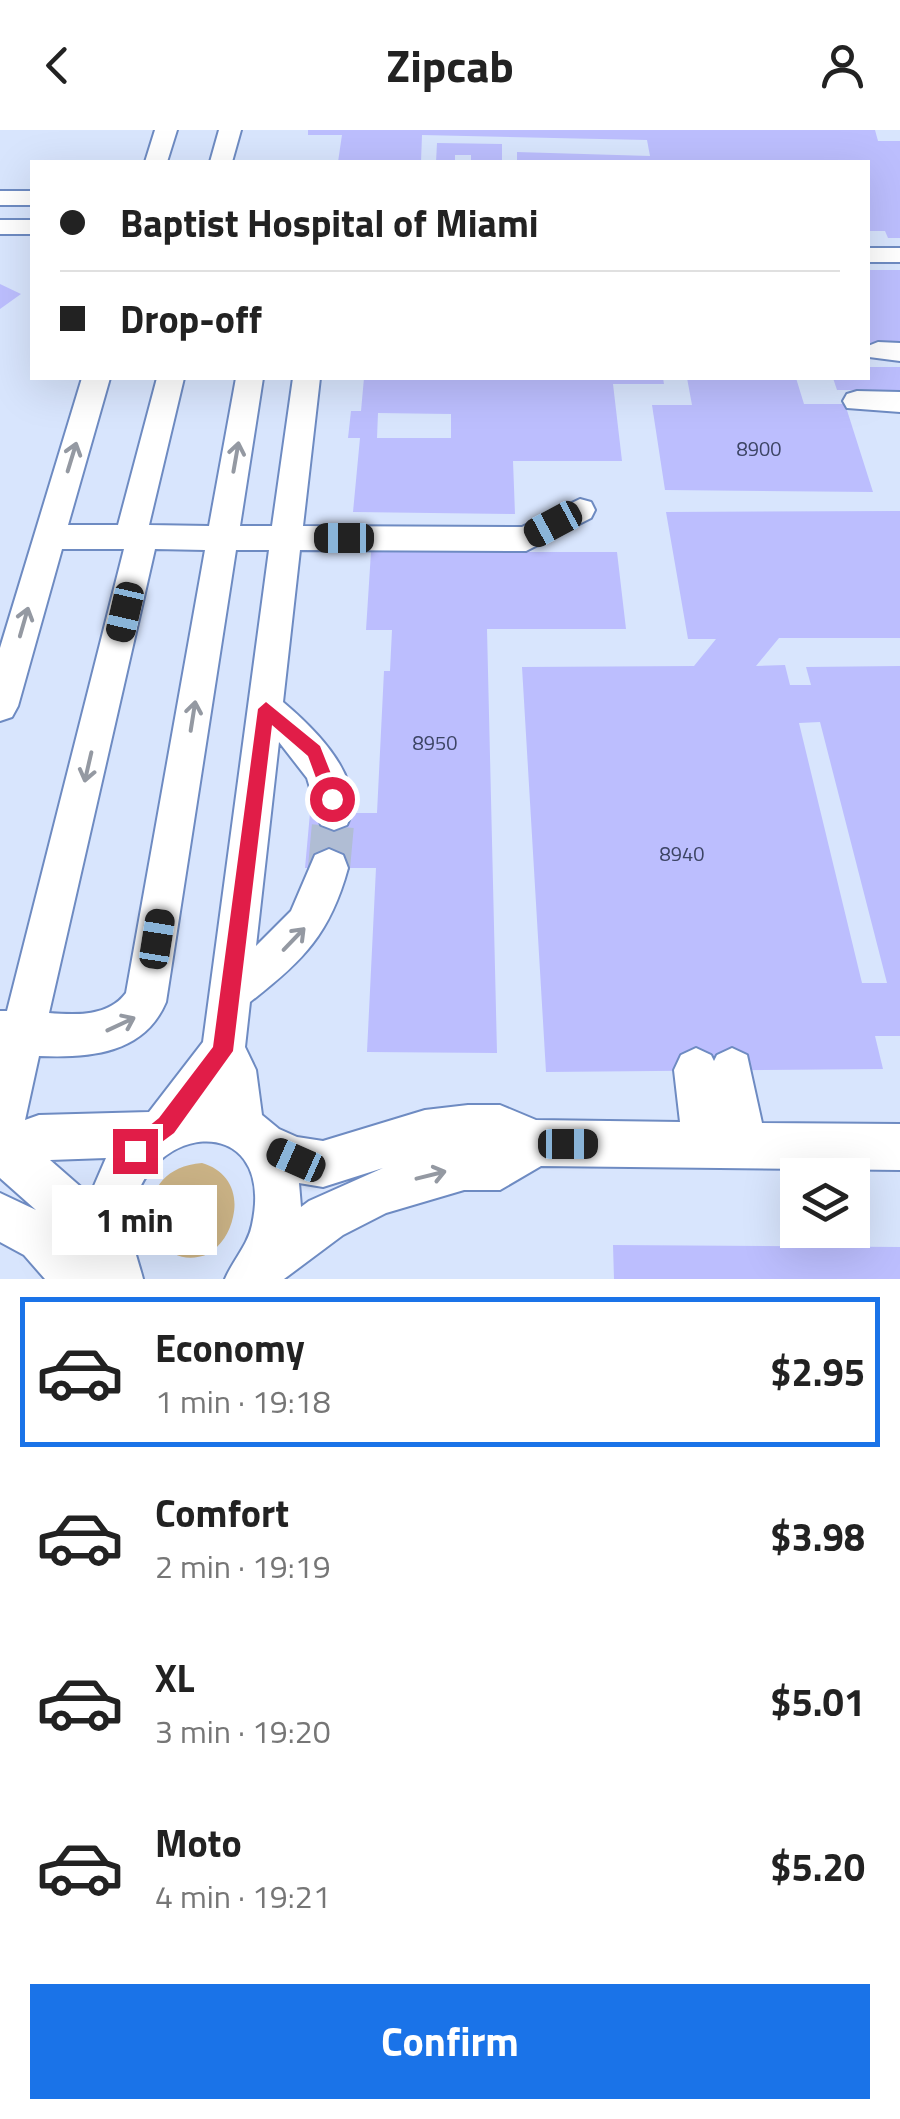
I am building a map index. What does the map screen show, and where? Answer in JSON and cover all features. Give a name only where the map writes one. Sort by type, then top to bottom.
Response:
[{"type":"street","points":[[157,160],[166,130]]},
{"type":"street","points":[[222,160],[230,130]]},
{"type":"street","points":[[0,198],[30,198]]},
{"type":"street","points":[[0,227],[30,227]]},
{"type":"street","points":[[870,255],[900,256]]},
{"type":"street","points":[[0,706],[95,380]]},
{"type":"street","points":[[1,1143],[13,1032],[137,536],[170,380]]},
{"type":"street","points":[[13,1032],[109,1031],[127,1025],[139,1015],[145,1002],[250,380]]},
{"type":"street","points":[[104,1269],[106,1222],[116,1184],[135,1151],[160,1130],[223,1051],[306,380]]},
{"type":"street","points":[[857,400],[900,402]]},
{"type":"street","points":[[48,537],[526,539],[580,510]]},
{"type":"street","points":[[266,709],[314,752],[329,784],[334,813]]},
{"type":"street","points":[[232,990],[294,942],[319,906],[330,868]]},
{"type":"street","points":[[223,1051],[234,1070],[252,1135],[275,1171],[279,1203],[273,1237],[254,1274]]},
{"type":"street","points":[[714,1070],[724,1145]]},
{"type":"street","points":[[1,1143],[160,1130],[192,1116],[218,1117],[296,1160],[323,1164],[425,1133],[468,1127],[500,1127],[534,1143],[900,1147]]},
{"type":"street","points":[[1,1143],[89,1225],[104,1269]]},
{"type":"street","points":[[254,1274],[326,1218],[370,1197],[414,1179],[464,1167],[500,1167],[534,1143]]},
{"type":"street","points":[[0,1216],[104,1269]]},
{"type":"shaded area","points":[[202,1163],[218,1171],[229,1183],[234,1199],[233,1217],[213,1251],[187,1258],[170,1251],[158,1238],[152,1220],[152,1201],[160,1183],[176,1170]]},
{"type":"building","points":[[308,130],[875,130],[878,141],[900,141],[900,238],[888,238],[885,231],[870,231],[870,160],[517,160],[517,152],[650,156],[647,140],[422,135],[421,160],[338,160],[342,135],[308,135]]},
{"type":"building","points":[[437,143],[502,144],[502,160],[471,160],[471,155],[455,155],[455,160],[436,160]]},
{"type":"building","points":[[870,270],[900,270],[900,346],[870,346]]},
{"type":"building","points":[[0,284],[21,294],[0,309]]},
{"type":"building","points":[[870,367],[900,367],[900,390],[837,390],[834,380],[870,380]]},
{"type":"building","points":[[364,380],[663,380],[664,384],[613,384],[622,461],[513,461],[515,514],[353,512],[360,438],[348,438],[351,411],[361,411]],"holes":[[[378,413],[451,414],[451,438],[377,438]]]},
{"type":"building","points":[[687,380],[797,380],[804,404],[845,404],[873,492],[665,490],[652,405],[692,405]]},
{"type":"building","points":[[900,511],[900,638],[779,638],[756,666],[785,665],[790,685],[811,685],[806,667],[900,666],[900,1036],[875,1036],[883,1069],[546,1072],[522,667],[694,666],[716,639],[688,639],[666,512]],"holes":[[[820,722],[887,983],[862,983],[799,723]]]},
{"type":"building","points":[[371,552],[617,552],[626,629],[487,629],[497,1053],[367,1052],[376,868],[305,868],[310,813],[377,813],[384,671],[390,671],[392,630],[366,630]]},
{"type":"building","points":[[613,1245],[900,1247],[900,1279],[614,1279]]},
{"type":"tunnel","points":[[329,868],[334,813]]},
{"type":"route","points":[[135,1151],[166,1126],[223,1051],[266,709],[314,752],[332,799]]}]
